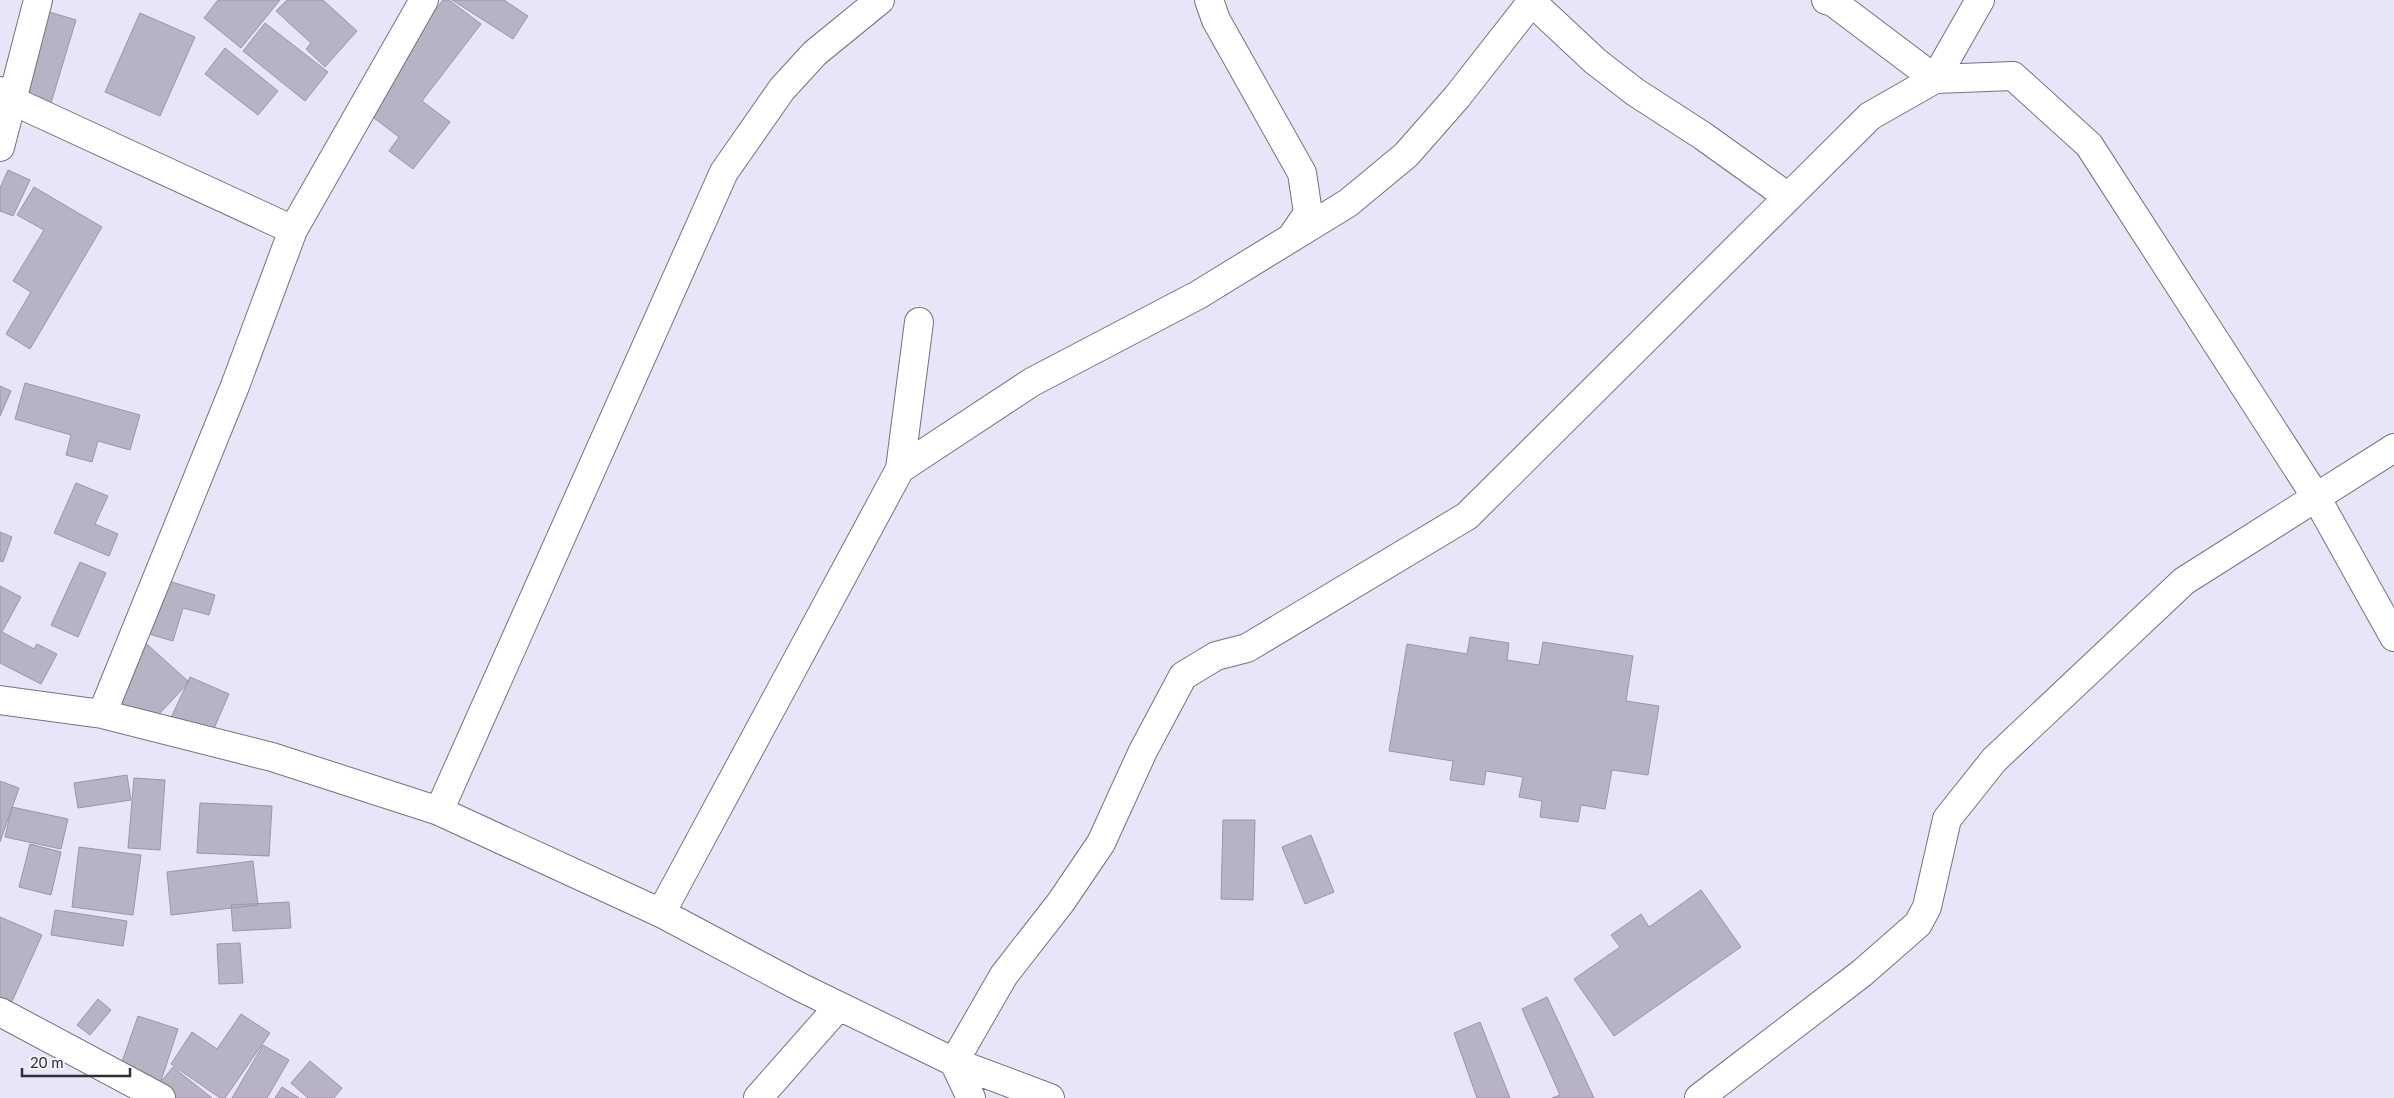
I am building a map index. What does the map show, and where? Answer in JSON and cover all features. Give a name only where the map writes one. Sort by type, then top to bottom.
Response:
[{"type":"street","points":[[0,147],[6,95],[38,0]]},
{"type":"street","points":[[102,714],[235,386],[293,230],[424,0]]},
{"type":"street","points":[[439,811],[724,172],[782,89],[815,53],[880,0]]},
{"type":"street","points":[[1209,0],[1216,20],[1302,173],[1308,212],[1290,240]]},
{"type":"street","points":[[1826,0],[1833,2],[1935,79]]},
{"type":"street","points":[[1935,79],[1980,0]]},
{"type":"street","points":[[900,469],[1032,382],[1198,295],[1348,203],[1406,155],[1457,97],[1532,1],[1595,61],[1635,92],[1702,136],[1788,197]]},
{"type":"street","points":[[954,1062],[1004,975],[1061,902],[1101,843],[1143,751],[1183,676],[1216,656],[1247,648],[1467,516],[1870,116],[1935,79],[2013,76],[2089,144],[2316,497],[2394,637]]},
{"type":"street","points":[[6,95],[293,230]]},
{"type":"street","points":[[661,913],[900,469],[919,322]]},
{"type":"street","points":[[1699,1098],[1862,973],[1918,924],[1927,907],[1947,818],[1994,760],[2184,581],[2394,448]]},
{"type":"street","points":[[0,700],[102,714],[272,757],[439,811],[661,913],[839,1006],[954,1062],[1050,1098]]},
{"type":"street","points":[[758,1098],[839,1006]]},
{"type":"street","points":[[0,1012],[126,1089],[161,1098]]},
{"type":"street","points":[[954,1062],[971,1098]]},
{"type":"building","points":[[218,0],[280,0],[241,48],[204,18]]},
{"type":"building","points":[[287,0],[323,0],[357,31],[325,67],[306,49],[311,43],[276,11]]},
{"type":"building","points":[[443,0],[449,0],[481,24],[422,101],[450,122],[413,169],[389,151],[399,137],[361,108]]},
{"type":"building","points":[[452,0],[504,0],[528,16],[513,39]]},
{"type":"building","points":[[36,8],[76,20],[48,113],[8,101]]},
{"type":"building","points":[[140,13],[195,37],[160,116],[105,92]]},
{"type":"building","points":[[265,23],[328,72],[305,101],[243,51]]},
{"type":"building","points":[[225,48],[278,91],[258,115],[205,74]]},
{"type":"building","points":[[8,170],[30,180],[13,216],[0,211],[0,188]]},
{"type":"building","points":[[34,187],[102,227],[30,349],[6,334],[31,292],[13,281],[44,230],[17,215]]},
{"type":"building","points":[[25,383],[140,415],[130,450],[98,441],[92,462],[66,455],[71,435],[15,419]]},
{"type":"building","points":[[0,386],[11,391],[0,416]]},
{"type":"building","points":[[76,483],[108,496],[95,524],[118,534],[109,556],[54,533]]},
{"type":"building","points":[[0,532],[12,537],[3,562],[0,561]]},
{"type":"building","points":[[80,562],[106,573],[78,637],[51,625]]},
{"type":"building","points":[[165,580],[215,595],[209,615],[183,608],[173,641],[149,634]]},
{"type":"building","points":[[0,586],[21,597],[2,632],[34,649],[37,644],[57,654],[41,684],[0,663]]},
{"type":"building","points":[[139,637],[189,682],[148,726],[99,681]]},
{"type":"building","points":[[1470,637],[1509,643],[1507,660],[1539,665],[1543,642],[1633,656],[1626,701],[1659,706],[1648,775],[1612,770],[1605,809],[1581,805],[1578,822],[1540,817],[1542,801],[1519,797],[1523,777],[1486,771],[1484,785],[1450,780],[1453,761],[1389,751],[1407,644],[1467,654]]},
{"type":"building","points":[[190,677],[229,694],[209,740],[169,722]]},
{"type":"building","points":[[127,775],[131,800],[78,808],[74,783]]},
{"type":"building","points":[[134,778],[165,780],[160,850],[128,848]]},
{"type":"building","points":[[0,781],[19,788],[0,842]]},
{"type":"building","points":[[200,803],[272,806],[269,856],[197,853]]},
{"type":"building","points":[[12,807],[68,819],[61,849],[5,837]]},
{"type":"building","points":[[1223,820],[1255,820],[1253,900],[1221,899]]},
{"type":"building","points":[[1311,835],[1334,892],[1305,904],[1282,847]]},
{"type":"building","points":[[30,844],[61,852],[51,895],[19,887]]},
{"type":"building","points":[[79,847],[141,855],[133,915],[72,907]]},
{"type":"building","points":[[253,861],[258,905],[171,915],[167,872]]},
{"type":"building","points":[[1701,890],[1741,947],[1614,1036],[1574,979],[1620,947],[1611,935],[1641,914],[1649,927]]},
{"type":"building","points":[[289,902],[291,928],[233,931],[231,905]]},
{"type":"building","points":[[55,910],[127,921],[123,946],[51,935]]},
{"type":"building","points":[[0,917],[42,935],[5,1017],[0,1015]]},
{"type":"building","points":[[240,943],[243,983],[219,984],[217,944]]},
{"type":"building","points":[[1547,997],[1594,1098],[1552,1098],[1560,1095],[1522,1009]]},
{"type":"building","points":[[98,999],[111,1010],[90,1035],[77,1025]]},
{"type":"building","points":[[241,1014],[270,1033],[225,1098],[220,1098],[171,1064],[192,1032],[217,1049]]},
{"type":"building","points":[[138,1016],[178,1029],[158,1090],[117,1076]]},
{"type":"building","points":[[1480,1022],[1510,1098],[1477,1098],[1454,1033]]},
{"type":"building","points":[[263,1045],[289,1060],[267,1098],[232,1098]]},
{"type":"building","points":[[310,1061],[342,1088],[334,1098],[308,1098],[291,1083]]},
{"type":"building","points":[[173,1067],[212,1098],[164,1098],[154,1090]]},
{"type":"building","points":[[282,1087],[299,1098],[275,1098]]}]
